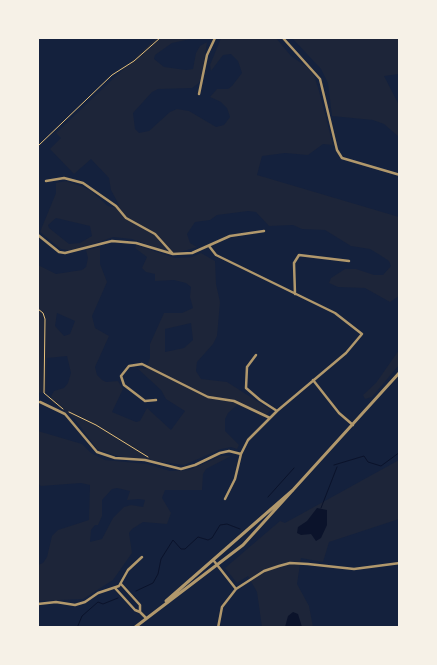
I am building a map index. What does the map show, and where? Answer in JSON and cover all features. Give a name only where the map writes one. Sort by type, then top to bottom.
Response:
[{"type":"street","points":[[199,94],[208,55],[215,38]]},
{"type":"street","points":[[283,38],[320,79],[337,150],[342,158],[400,175]]},
{"type":"street","points":[[46,181],[64,178],[83,182],[116,206],[126,218],[155,234],[173,254]]},
{"type":"street","points":[[38,235],[59,252],[65,253],[112,240],[136,242],[173,254],[192,253],[230,236],[264,231]]},
{"type":"street","points":[[209,246],[216,255],[334,313],[362,334],[346,353],[277,411],[248,440],[241,454],[235,479],[225,499]]},
{"type":"street","points":[[296,294],[294,263],[298,255],[349,261]]},
{"type":"street","points":[[256,355],[247,368],[246,388],[277,411]]},
{"type":"street","points":[[156,400],[144,401],[124,385],[121,376],[128,366],[142,364],[208,398],[234,401],[270,418]]},
{"type":"street","points":[[146,618],[218,566],[261,528],[400,372]]},
{"type":"street","points":[[312,380],[339,413],[353,425]]},
{"type":"street","points":[[40,402],[65,414],[102,454],[115,458],[181,469],[195,465],[220,453],[229,451],[241,454]]},
{"type":"street","points":[[134,628],[298,487]]},
{"type":"street","points":[[38,604],[56,602],[80,604],[98,593],[120,585],[128,570],[142,557]]},
{"type":"street","points":[[214,561],[236,589]]},
{"type":"street","points":[[218,628],[222,606],[236,589],[264,571],[290,563],[354,569],[400,563]]},
{"type":"street","points":[[120,585],[140,606],[140,612]]},
{"type":"street","points":[[115,588],[135,610],[146,618]]},
{"type":"path","points":[[38,146],[112,75],[134,60],[160,38]]},
{"type":"path","points":[[38,309],[43,313],[45,319],[44,393],[64,409],[115,436],[154,460],[153,463]]},
{"type":"shaded area","points":[[156,38],[195,38],[172,43],[155,55],[154,59],[164,67],[186,70],[193,69],[196,53],[200,46],[207,42],[202,75],[199,83],[192,88],[158,89],[152,92],[133,113],[135,129],[139,133],[149,131],[170,112],[177,109],[189,111],[216,127],[224,125],[230,117],[227,108],[221,102],[210,97],[217,89],[228,89],[232,86],[242,73],[238,61],[231,54],[223,55],[211,71],[210,65],[221,38],[276,38],[291,56],[307,67],[314,75],[333,145],[323,144],[308,155],[285,153],[262,156],[257,175],[399,217],[399,296],[390,302],[365,288],[338,287],[329,283],[331,278],[345,269],[356,269],[374,275],[383,275],[391,266],[389,261],[370,249],[351,246],[325,230],[302,229],[293,225],[269,226],[256,212],[248,211],[217,215],[210,220],[195,222],[187,234],[190,243],[197,247],[177,253],[165,251],[132,239],[113,237],[74,251],[61,249],[40,232],[56,193],[56,183],[66,181],[91,191],[108,206],[119,205],[111,190],[109,178],[91,159],[74,174],[50,149],[61,138],[56,133]],"holes":[[[56,218],[90,226],[92,236],[80,243],[69,244],[49,228],[48,225]]]},
{"type":"shaded area","points":[[292,38],[399,38],[399,74],[384,76],[399,105],[399,137],[384,124],[373,120],[332,116],[328,83],[321,69]]},
{"type":"shaded area","points":[[136,245],[175,258],[192,257],[201,253],[215,261],[216,284],[220,302],[217,336],[213,344],[197,362],[196,371],[201,379],[227,382],[271,410],[263,418],[237,405],[228,413],[225,419],[225,431],[239,445],[237,449],[231,447],[221,449],[184,465],[117,456],[97,449],[74,418],[49,400],[54,391],[64,388],[68,383],[71,373],[67,356],[47,358],[46,392],[38,393],[38,265],[56,274],[82,270],[86,267],[88,258],[86,250],[100,247],[100,264],[107,282],[92,316],[95,328],[109,336],[95,367],[97,375],[102,380],[106,382],[118,381],[123,389],[112,412],[136,422],[140,421],[147,408],[171,430],[185,411],[166,399],[161,390],[137,368],[146,369],[150,358],[150,344],[164,313],[182,313],[193,308],[190,297],[191,287],[186,283],[174,280],[155,281],[155,274],[146,272],[142,268],[147,257],[135,248]],"holes":[[[57,313],[75,321],[70,334],[64,336],[55,326]],[[191,323],[193,340],[184,348],[165,352],[165,329]]]},
{"type":"shaded area","points":[[399,350],[399,365],[372,397],[365,399],[363,395],[376,383]]},
{"type":"shaded area","points":[[38,431],[82,444],[91,453],[105,460],[147,464],[170,471],[189,470],[221,456],[231,456],[206,469],[203,474],[202,490],[165,490],[162,498],[171,513],[167,524],[143,522],[132,529],[129,533],[132,553],[113,580],[83,599],[38,601],[38,565],[43,563],[47,557],[52,536],[58,530],[89,520],[90,485],[81,483],[41,486],[38,484]],"holes":[[[117,488],[130,491],[127,500],[145,500],[143,507],[131,505],[124,507],[113,518],[102,539],[90,542],[91,530],[95,525],[98,525],[102,516],[102,500],[112,489]]]},
{"type":"shaded area","points":[[399,460],[399,519],[329,542],[323,562],[301,558],[297,584],[309,606],[313,627],[262,627],[257,592],[248,576],[237,583],[225,568],[280,521],[285,523]]},
{"type":"shaded area","points":[[317,508],[327,510],[327,525],[321,538],[316,541],[311,534],[301,535],[297,533],[298,527],[307,521]]},
{"type":"shaded area","points":[[293,612],[298,614],[302,627],[285,627],[288,616]]},
{"type":"waterway","points":[[334,465],[364,456],[368,462],[381,466],[400,452]]},
{"type":"waterway","points":[[321,508],[337,467]]},
{"type":"waterway","points":[[268,497],[294,468]]},
{"type":"waterway","points":[[136,591],[153,583],[158,574],[161,559],[173,540],[181,549],[185,549],[198,537],[208,540],[212,538],[220,525],[227,524],[240,529]]},
{"type":"waterway","points":[[77,628],[82,616],[98,602],[103,604],[118,598]]}]
